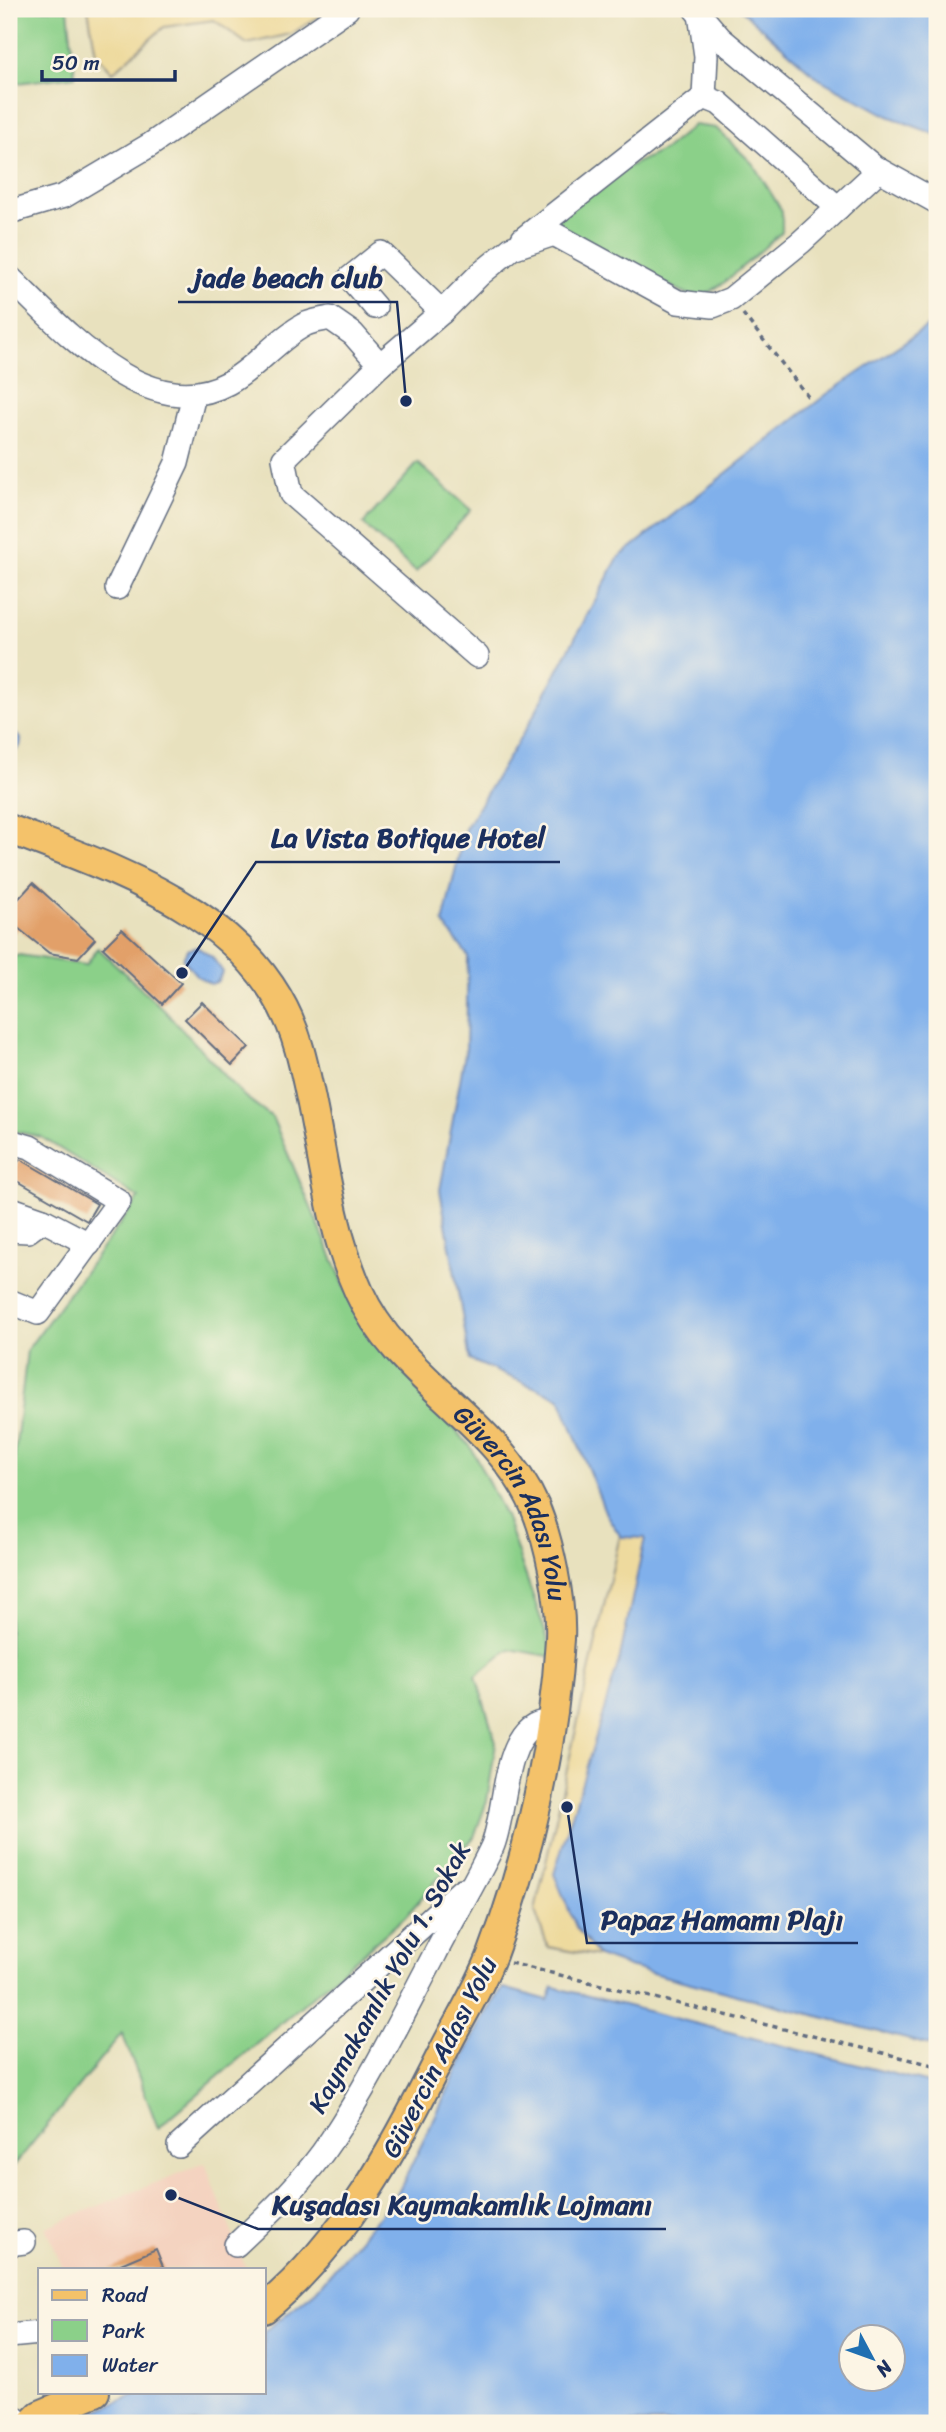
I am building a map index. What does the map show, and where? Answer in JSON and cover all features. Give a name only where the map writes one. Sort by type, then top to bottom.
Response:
[{"type":"main road","name":"Güvercin Adası Yolu","points":[[9,829],[119,871],[181,902],[250,959],[278,999],[299,1045],[322,1169],[347,1265],[369,1314],[402,1357],[484,1436],[506,1463],[528,1494],[543,1528],[560,1635],[530,1838],[491,1958],[391,2155],[326,2246],[286,2291],[266,2307]]},
{"type":"main road","points":[[32,2423],[40,2415],[90,2394]]},
{"type":"street","points":[[9,212],[64,195],[150,145],[347,9]]},
{"type":"street","points":[[698,11],[706,56],[705,97]]},
{"type":"street","points":[[698,11],[720,38],[878,170],[937,202]]},
{"type":"street","points":[[705,97],[719,103],[838,208]]},
{"type":"street","points":[[477,656],[291,494],[284,459],[380,365],[442,312],[479,275],[705,97]]},
{"type":"street","points":[[512,248],[554,234],[678,302],[713,306],[731,299],[802,242],[878,170]]},
{"type":"street","points":[[375,307],[350,278],[381,253],[442,312]]},
{"type":"street","points":[[9,277],[94,355],[133,382],[168,394],[194,395],[227,384],[304,325],[330,318],[353,334],[380,365]]},
{"type":"street","points":[[117,588],[177,463],[194,395]]},
{"type":"street","points":[[9,1141],[30,1147],[119,1201],[38,1313],[9,1301]]},
{"type":"street","points":[[9,1208],[43,1220],[89,1244]]},
{"type":"street","points":[[9,1230],[27,1231],[43,1220]]},
{"type":"street","name":"Kaymakamlık Yolu 1. Sokak","points":[[236,2245],[282,2202],[331,2141],[383,2055],[472,1881],[494,1844],[514,1755],[523,1732],[534,1723],[549,1722]]},
{"type":"street","points":[[179,2146],[472,1881]]},
{"type":"street","points":[[9,2336],[38,2333]]},
{"type":"street","points":[[9,2413],[20,2423]]},
{"type":"path","points":[[731,299],[809,398]]},
{"type":"path","points":[[491,1958],[937,2066]]},
{"type":"shaded area","points":[[205,2163],[246,2268],[63,2268],[46,2227]]},
{"type":"green space","points":[[9,9],[68,9],[75,76],[9,84]]},
{"type":"green space","points":[[694,125],[716,128],[753,164],[782,211],[782,232],[725,282],[699,299],[544,230],[619,171],[664,150]]},
{"type":"green space","points":[[418,463],[471,510],[416,572],[363,524]]},
{"type":"green space","points":[[98,948],[163,1009],[244,1096],[272,1117],[361,1324],[471,1447],[505,1516],[554,1657],[509,1649],[476,1676],[496,1743],[487,1801],[474,1837],[405,1917],[158,2128],[122,2033],[9,2172],[9,1505],[27,1350],[139,1198],[41,1137],[9,1130],[9,958],[19,955],[86,965]]},
{"type":"sand","points":[[88,9],[330,9],[291,34],[247,44],[214,20],[164,27],[113,72],[96,54]]},
{"type":"sand","points":[[620,1535],[645,1538],[620,1657],[576,1927],[598,1956],[548,1947],[535,1911]]},
{"type":"water","points":[[740,9],[937,9],[937,135],[888,116],[819,79]]},
{"type":"water","points":[[937,320],[937,2047],[629,1967],[598,1956],[576,1927],[554,1874],[620,1657],[645,1538],[621,1537],[606,1514],[560,1398],[470,1360],[440,1190],[466,1048],[468,956],[443,923],[465,829],[530,722],[618,558],[827,394]]},
{"type":"water","points":[[9,728],[21,739],[20,746],[9,758]]},
{"type":"water","points":[[197,947],[212,957],[223,972],[217,982],[211,984],[197,976],[183,959],[187,950]]},
{"type":"water","points":[[553,1987],[937,2085],[937,2423],[67,2423],[137,2394],[266,2394],[266,2330],[316,2290],[398,2193],[483,2018],[503,1988],[548,2000]]},
{"type":"building","points":[[33,883],[95,939],[78,958],[49,953],[18,928],[9,938],[9,909]]},
{"type":"building","points":[[122,929],[181,983],[162,1004],[103,948]]},
{"type":"building","points":[[202,1002],[249,1047],[232,1065],[185,1019]]},
{"type":"building","points":[[20,1159],[97,1204],[87,1221],[9,1176]]},
{"type":"building","points":[[156,2249],[164,2268],[111,2268]]},
{"type":"place","name":"jade beach club","points":[[406,401]]},
{"type":"place","name":"La Vista Botique Hotel","points":[[182,973]]},
{"type":"place","name":"Papaz Hamamı Plajı","points":[[567,1807]]},
{"type":"place","name":"Kuşadası Kaymakamlık Lojmanı","points":[[171,2195]]}]
